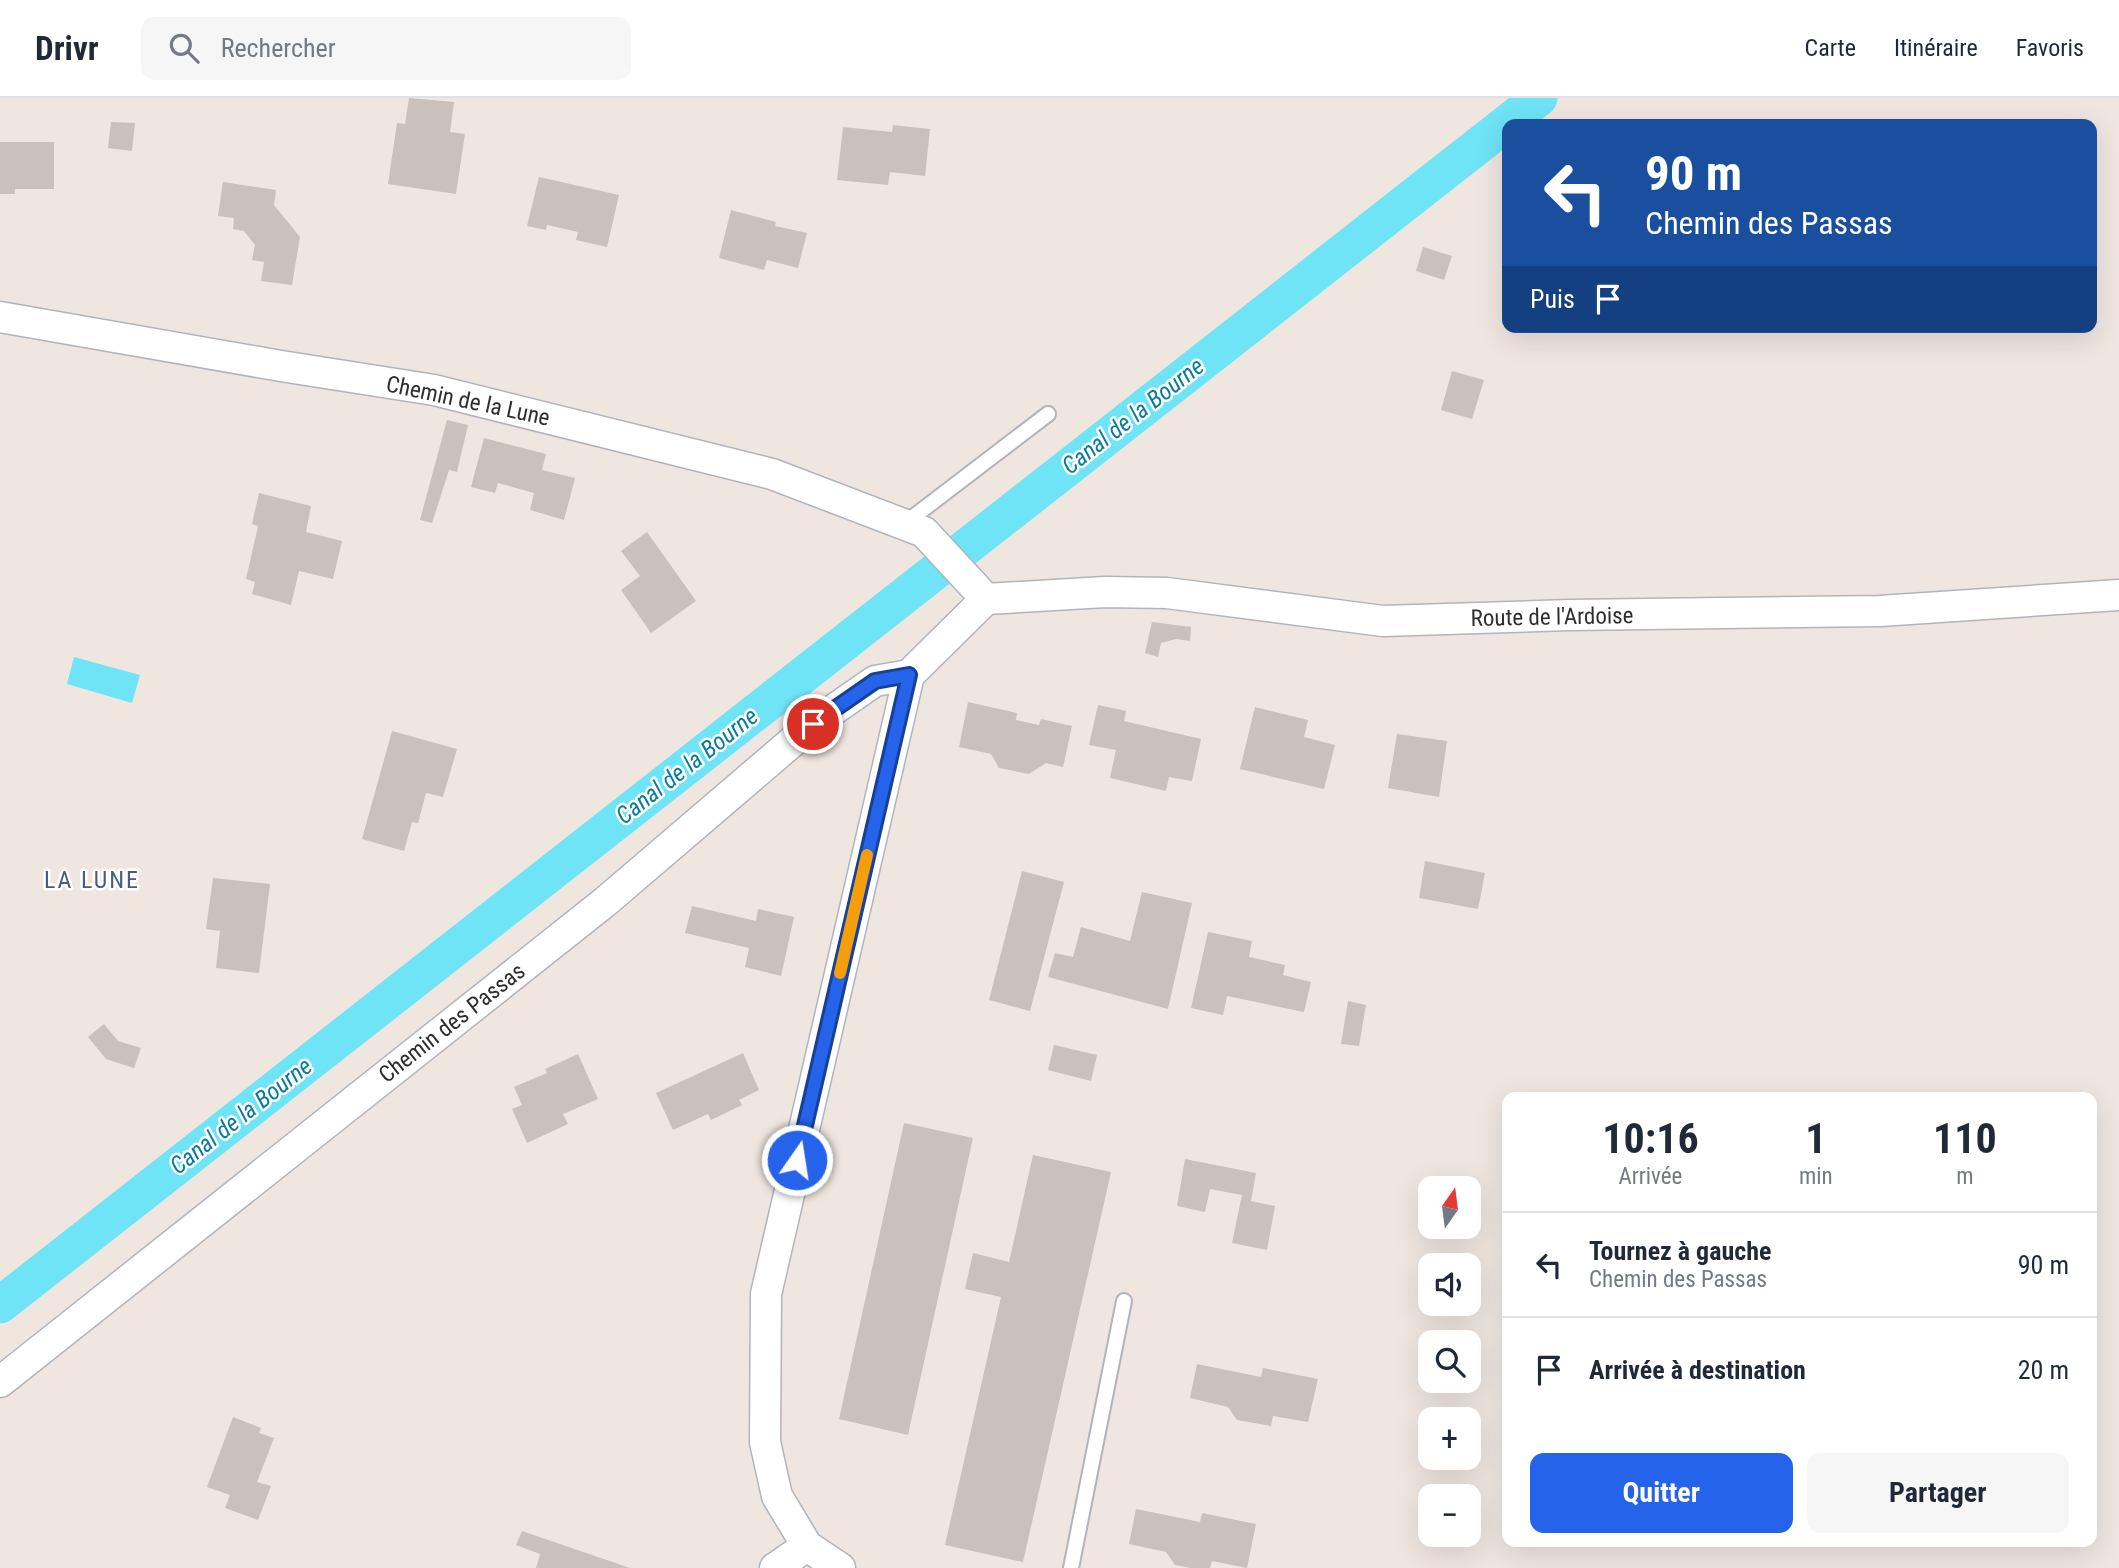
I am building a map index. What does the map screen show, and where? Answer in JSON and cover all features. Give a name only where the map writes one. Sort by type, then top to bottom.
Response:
[{"type":"street","name":"Chemin de la Lune","points":[[0,317],[435,390],[772,474],[914,528]]},
{"type":"street","points":[[840,1568],[807,1546],[777,1496],[765,1442],[766,1294],[909,675],[986,599],[914,528]]},
{"type":"street","name":"Route de l'Ardoise","points":[[986,599],[1105,592],[1167,593],[1383,621],[1570,615],[1881,611],[2119,595]]},
{"type":"street","name":"Chemin des Passas","points":[[0,1382],[605,902],[813,724],[875,681],[909,675]]},
{"type":"street","points":[[775,1568],[807,1546]]},
{"type":"lane","points":[[914,528],[1048,414]]},
{"type":"lane","points":[[1071,1568],[1124,1301]]},
{"type":"water","points":[[74,657],[140,675],[132,703],[67,684]]},
{"type":"building","points":[[409,98],[454,102],[450,132],[465,134],[456,194],[388,184],[397,123],[405,124]]},
{"type":"building","points":[[111,122],[135,123],[132,151],[108,148]]},
{"type":"building","points":[[893,125],[930,129],[925,176],[890,172],[888,185],[837,180],[843,127],[892,132]]},
{"type":"building","points":[[0,142],[54,142],[54,189],[15,189],[15,194],[0,194]]},
{"type":"building","points":[[539,177],[619,195],[607,247],[576,240],[578,232],[547,225],[546,230],[527,226]]},
{"type":"building","points":[[223,182],[276,190],[274,205],[300,237],[292,285],[261,281],[264,262],[252,260],[255,245],[244,231],[233,229],[234,218],[218,216]]},
{"type":"building","points":[[731,210],[776,222],[775,226],[807,233],[798,268],[767,260],[764,270],[719,258]]},
{"type":"building","points":[[1423,247],[1452,256],[1444,280],[1416,271]]},
{"type":"building","points":[[1452,371],[1484,380],[1472,419],[1441,410]]},
{"type":"building","points":[[447,420],[468,425],[457,472],[449,470],[432,523],[420,520]]},
{"type":"building","points":[[484,438],[546,454],[542,470],[575,478],[564,520],[530,510],[534,493],[498,483],[495,493],[471,487]]},
{"type":"building","points":[[259,493],[311,506],[306,532],[342,541],[333,579],[299,571],[291,605],[252,594],[255,582],[246,579],[258,526],[252,524]]},
{"type":"building","points":[[647,532],[696,601],[651,633],[621,590],[640,576],[621,551]]},
{"type":"building","points":[[1152,622],[1191,627],[1190,641],[1176,639],[1161,643],[1158,657],[1145,653]]},
{"type":"building","points":[[968,702],[1017,713],[1016,720],[1039,725],[1041,719],[1072,726],[1063,767],[1046,763],[1029,774],[999,768],[991,754],[959,747]]},
{"type":"building","points":[[1098,705],[1126,711],[1124,721],[1201,739],[1192,781],[1169,777],[1166,791],[1110,778],[1116,750],[1089,745]]},
{"type":"building","points":[[1255,707],[1308,720],[1304,737],[1335,745],[1324,789],[1240,769]]},
{"type":"building","points":[[392,731],[457,749],[443,797],[426,793],[418,823],[412,822],[404,851],[362,839]]},
{"type":"building","points":[[1397,734],[1447,741],[1439,797],[1388,788]]},
{"type":"building","points":[[1425,861],[1485,873],[1478,909],[1419,898]]},
{"type":"building","points":[[1022,871],[1064,882],[1030,1011],[989,1000]]},
{"type":"building","points":[[213,878],[270,884],[259,973],[216,968],[220,931],[206,929]]},
{"type":"building","points":[[1142,892],[1192,903],[1168,1009],[1048,977],[1055,953],[1073,957],[1081,927],[1130,941]]},
{"type":"building","points":[[692,906],[756,921],[758,909],[794,917],[781,976],[745,967],[749,948],[685,933]]},
{"type":"building","points":[[1208,932],[1252,941],[1249,957],[1285,965],[1283,975],[1311,982],[1304,1012],[1227,996],[1223,1015],[1191,1008]]},
{"type":"building","points":[[1348,1001],[1366,1005],[1359,1046],[1341,1044]]},
{"type":"building","points":[[104,1024],[118,1041],[141,1048],[134,1068],[106,1059],[88,1037]]},
{"type":"building","points":[[1054,1045],[1097,1055],[1091,1081],[1048,1070]]},
{"type":"building","points":[[743,1053],[759,1090],[739,1100],[742,1105],[711,1120],[708,1114],[673,1130],[656,1093]]},
{"type":"building","points":[[578,1054],[598,1099],[563,1114],[568,1124],[527,1143],[512,1109],[522,1105],[514,1087],[547,1073],[545,1069]]},
{"type":"building","points":[[904,1123],[973,1138],[908,1435],[839,1419]]},
{"type":"building","points":[[1033,1155],[1111,1172],[1023,1562],[945,1545],[1001,1297],[965,1289],[973,1253],[1009,1262]]},
{"type":"building","points":[[1185,1159],[1256,1173],[1251,1201],[1275,1206],[1267,1250],[1232,1243],[1242,1195],[1210,1189],[1205,1212],[1177,1206]]},
{"type":"building","points":[[1197,1364],[1261,1377],[1263,1368],[1318,1379],[1308,1422],[1273,1416],[1271,1426],[1237,1420],[1228,1407],[1190,1398]]},
{"type":"building","points":[[233,1417],[261,1428],[259,1433],[274,1438],[257,1482],[271,1486],[258,1520],[225,1508],[230,1495],[207,1487]]},
{"type":"building","points":[[1136,1509],[1200,1522],[1202,1513],[1256,1524],[1247,1568],[1212,1561],[1210,1568],[1175,1565],[1166,1552],[1129,1544]]},
{"type":"building","points":[[522,1531],[630,1568],[536,1568],[540,1554],[516,1545]]},
{"type":"waterway","name":"Canal de la Bourne","points":[[1512,119],[1539,98]]},
{"type":"waterway","name":"Canal de la Bourne","points":[[0,1305],[1502,127]]},
{"type":"slow traffic","points":[[840,973],[867,855]]},
{"type":"district","name":"LA LUNE","points":[[92,880]]},
{"type":"route","points":[[797,1160],[909,675],[875,681],[813,724]]}]
